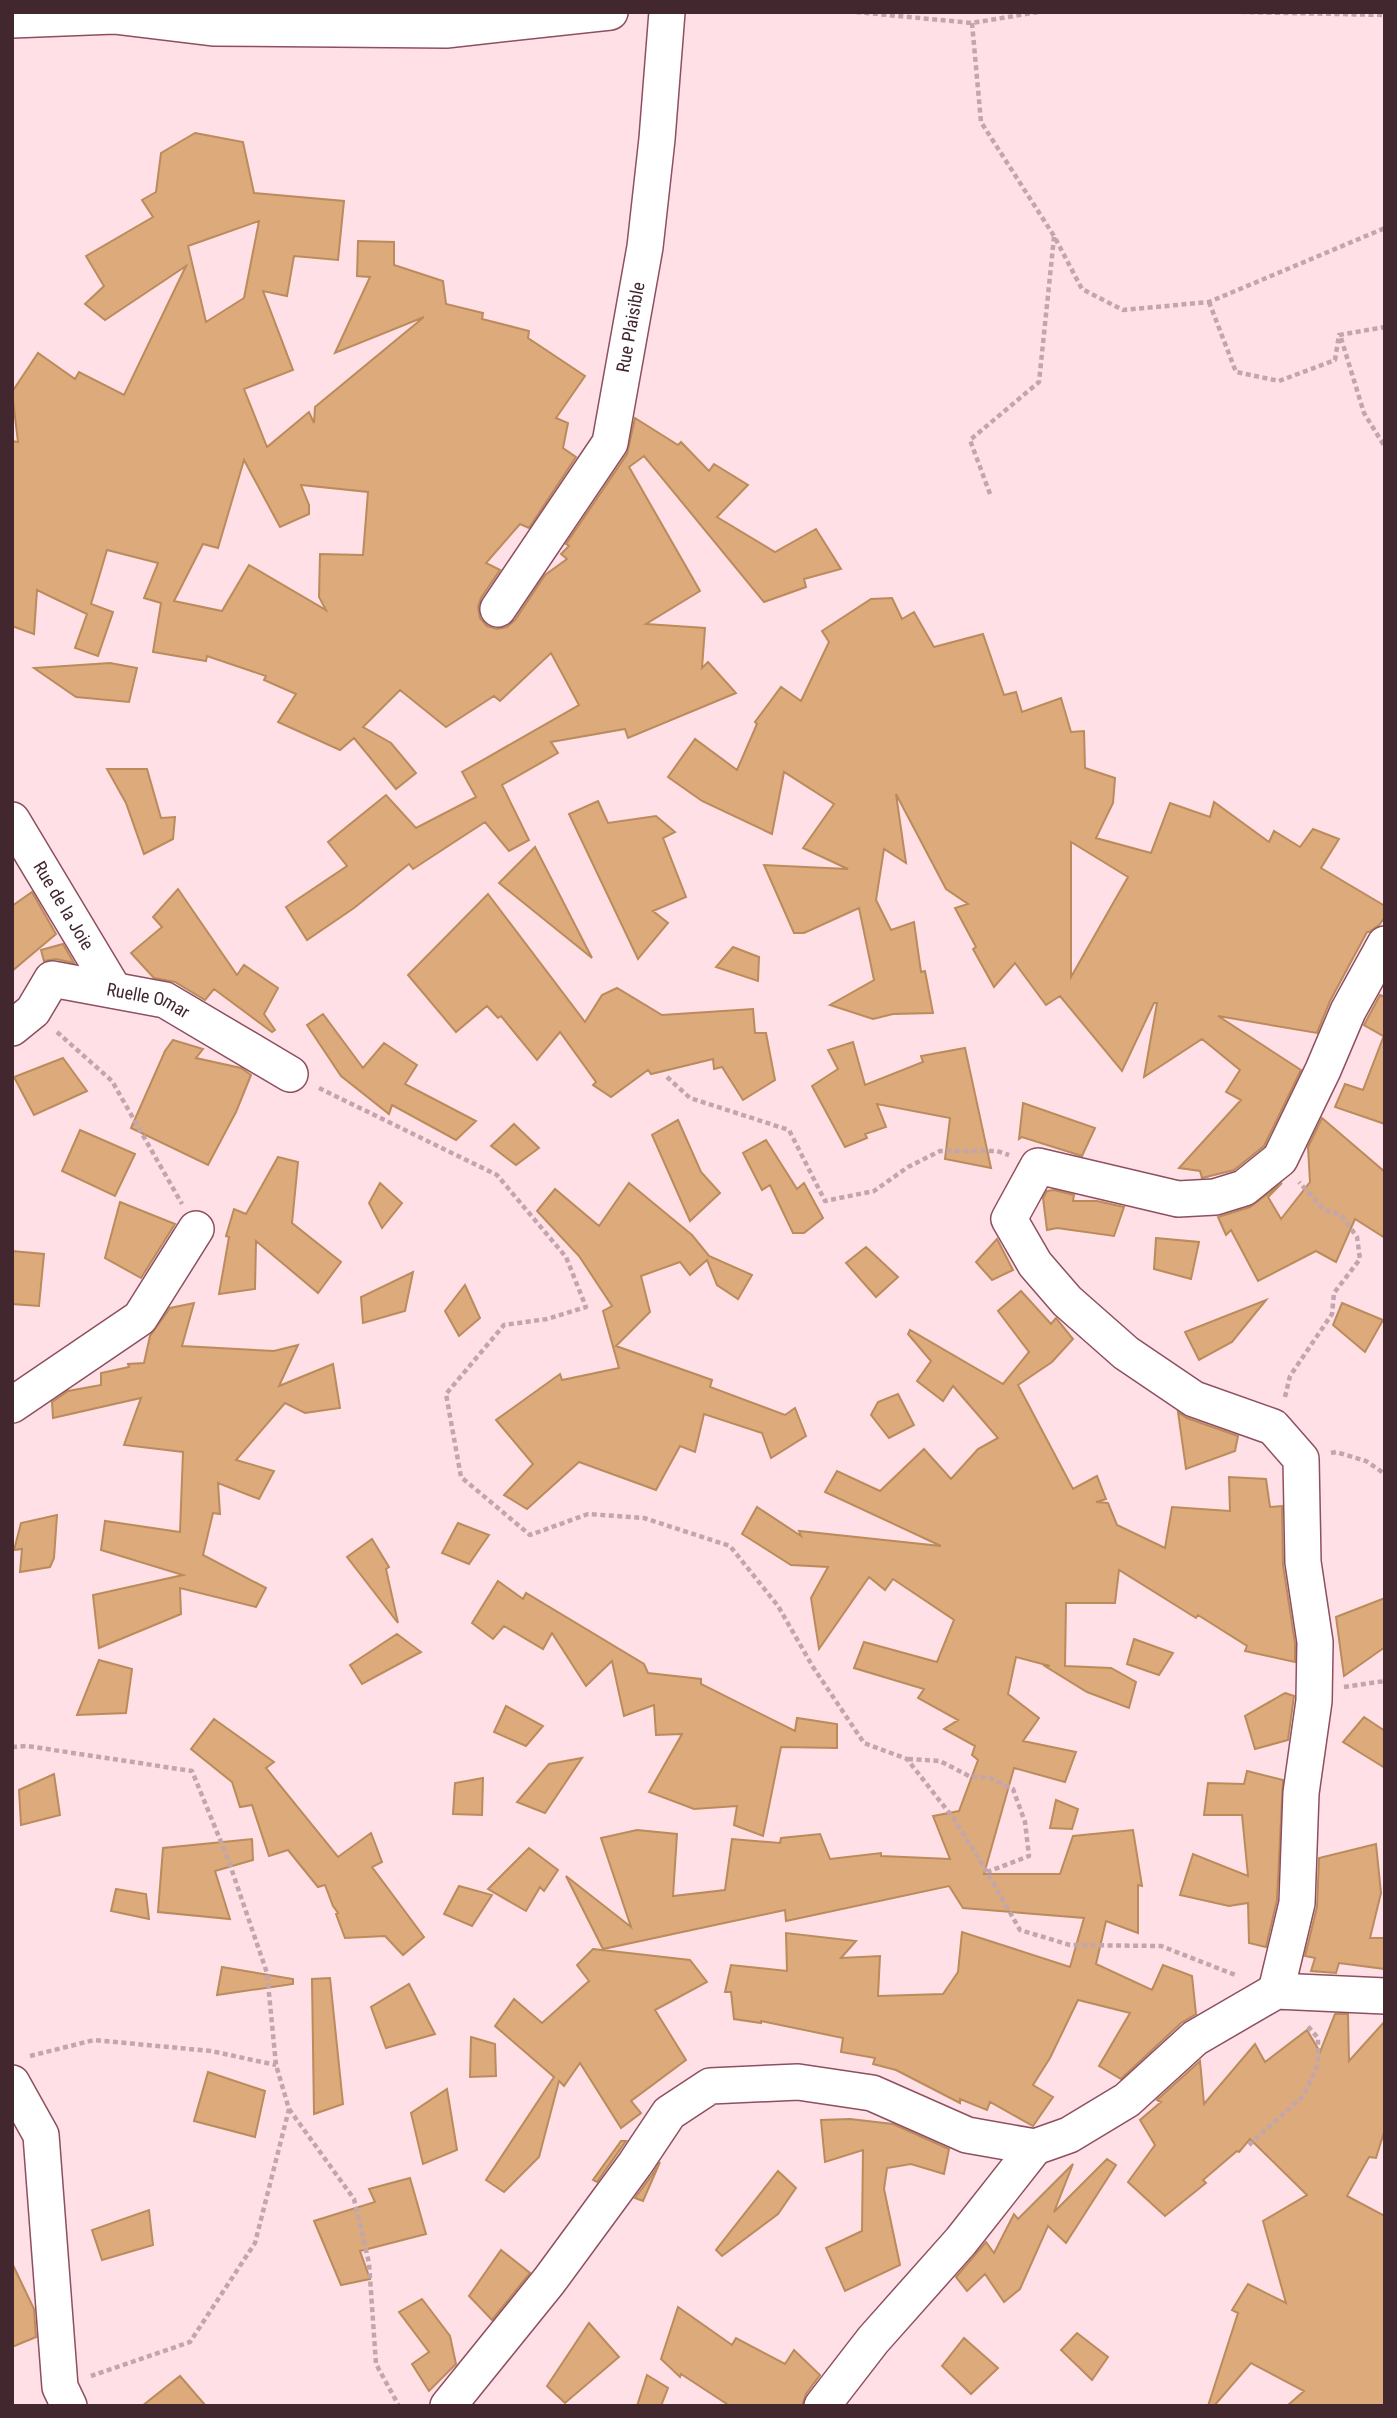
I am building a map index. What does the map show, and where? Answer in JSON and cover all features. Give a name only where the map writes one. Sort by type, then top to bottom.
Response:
[{"type":"street","points":[[12,20],[114,16],[213,28],[446,30],[610,12]]},
{"type":"street","name":"Rue Plaisible","points":[[498,608],[610,443],[645,247],[667,12]]},
{"type":"street","name":"Rue de la Joie","points":[[12,820],[114,990]]},
{"type":"street","points":[[1276,1991],[1297,1903],[1301,1793],[1314,1701],[1315,1642],[1303,1562],[1301,1459],[1273,1427],[1194,1399],[1126,1353],[1067,1301],[1035,1264],[1009,1219],[1038,1166],[1178,1199],[1215,1197],[1244,1188],[1280,1159],[1348,1012],[1385,944]]},
{"type":"street","name":"Ruelle Omar","points":[[19,1010],[52,979],[165,1000],[290,1074]]},
{"type":"street","points":[[12,1405],[140,1318],[196,1229]]},
{"type":"street","points":[[448,2406],[549,2281],[669,2113],[710,2086],[798,2082],[872,2093],[967,2135],[1035,2147],[1069,2135],[1127,2100],[1195,2038],[1276,1991],[1385,1996]]},
{"type":"street","points":[[18,2071],[41,2135],[64,2396]]},
{"type":"street","points":[[822,2406],[873,2340],[961,2241],[1035,2147]]},
{"type":"path","points":[[856,12],[972,23],[1038,12]]},
{"type":"path","points":[[1241,12],[1385,15]]},
{"type":"path","points":[[972,23],[981,122],[1054,236],[1082,289],[1123,310],[1209,303],[1385,228]]},
{"type":"path","points":[[990,494],[970,440],[1039,382],[1054,236]]},
{"type":"path","points":[[1209,303],[1236,372],[1279,381],[1335,360],[1339,335]]},
{"type":"path","points":[[1339,335],[1385,327]]},
{"type":"path","points":[[1339,335],[1364,413],[1385,447]]},
{"type":"path","points":[[19,1010],[112,1081],[196,1229]]},
{"type":"path","points":[[290,1074],[497,1175],[566,1257],[586,1307],[547,1319],[504,1325],[446,1394],[461,1477],[530,1535],[589,1514],[644,1517],[730,1546],[778,1606],[813,1667],[864,1743],[907,1759],[940,1761],[970,1776],[990,1778],[1013,1790],[1025,1822],[1029,1856],[987,1872]]},
{"type":"path","points":[[667,1077],[690,1098],[789,1130],[825,1201],[874,1191],[908,1167],[940,1151],[997,1151],[1021,1158]]},
{"type":"path","points":[[1273,1427],[1284,1401],[1290,1376],[1332,1314],[1334,1293],[1360,1259],[1357,1237],[1341,1215],[1324,1210],[1280,1159]]},
{"type":"path","points":[[1301,1459],[1336,1452],[1366,1461],[1385,1474]]},
{"type":"path","points":[[12,1747],[27,1746],[192,1771],[228,1859],[268,1973],[276,2065],[289,2109],[354,2199],[369,2263],[376,2364],[399,2406]]},
{"type":"path","points":[[907,1759],[954,1819],[1020,1930],[1070,1945],[1161,1946],[1276,1991],[1318,2038],[1318,2064],[1304,2095],[1249,2145]]},
{"type":"path","points":[[18,2071],[94,2040],[211,2051],[276,2065]]},
{"type":"path","points":[[64,2396],[190,2343],[255,2243],[289,2109]]},
{"type":"building","points":[[195,133],[243,142],[254,193],[344,201],[338,260],[294,256],[287,296],[263,291],[293,370],[244,389],[267,447],[309,412],[314,423],[315,407],[424,317],[335,353],[370,277],[357,276],[358,241],[394,242],[394,265],[443,281],[446,304],[483,313],[482,319],[529,331],[528,338],[585,376],[556,418],[568,423],[563,448],[576,457],[529,528],[520,524],[486,563],[500,570],[478,607],[480,618],[487,626],[497,629],[507,627],[515,620],[545,575],[567,559],[561,554],[569,546],[566,544],[627,454],[635,418],[678,445],[681,442],[709,471],[714,464],[748,485],[717,517],[775,552],[816,529],[841,569],[804,579],[806,587],[764,602],[644,456],[629,467],[700,591],[646,624],[705,628],[702,668],[708,662],[736,693],[628,738],[625,729],[551,742],[558,753],[502,785],[529,840],[509,851],[485,822],[413,869],[409,864],[354,908],[307,940],[286,907],[347,866],[328,842],[386,795],[416,828],[476,797],[462,772],[579,705],[551,653],[500,701],[494,696],[446,727],[400,690],[363,727],[391,743],[416,773],[396,789],[354,738],[340,750],[278,722],[296,694],[264,680],[266,676],[207,656],[206,661],[153,652],[161,603],[144,598],[158,563],[107,550],[91,604],[113,612],[98,656],[75,648],[87,614],[37,590],[34,634],[12,626],[12,441],[18,442],[12,392],[38,353],[75,379],[79,372],[124,395],[186,266],[105,320],[85,304],[104,286],[86,256],[153,217],[142,200],[156,192],[161,153]],"holes":[[[259,221],[244,298],[206,322],[188,246]],[[244,460],[280,527],[309,514],[309,505],[301,485],[368,492],[363,555],[320,554],[319,597],[326,610],[249,565],[222,611],[174,601],[203,544],[218,548]]]},
{"type":"building","points":[[892,598],[902,619],[914,612],[934,647],[983,634],[1004,695],[1016,692],[1022,712],[1061,698],[1071,732],[1084,731],[1085,768],[1115,778],[1113,803],[1096,838],[1151,853],[1170,803],[1210,817],[1214,802],[1269,842],[1274,831],[1300,847],[1313,829],[1339,839],[1321,868],[1385,906],[1385,917],[1379,925],[1367,932],[1330,1001],[1317,1033],[1218,1016],[1301,1070],[1264,1146],[1234,1170],[1202,1178],[1200,1171],[1179,1168],[1241,1100],[1226,1092],[1240,1070],[1202,1039],[1144,1077],[1157,1003],[1154,1003],[1122,1071],[1060,996],[1046,1005],[1015,963],[994,987],[955,908],[968,904],[946,889],[896,794],[906,863],[884,849],[876,900],[891,930],[914,922],[921,972],[925,971],[933,1013],[893,1014],[873,1019],[830,1005],[874,980],[859,908],[804,933],[794,933],[764,865],[848,869],[803,848],[834,804],[784,772],[772,834],[702,801],[668,777],[695,739],[737,770],[757,724],[755,722],[781,687],[801,701],[829,642],[822,631],[871,599]],"holes":[[[1071,842],[1128,877],[1071,977]]]},
{"type":"building","points":[[110,663],[137,668],[129,702],[76,697],[34,668]]},
{"type":"building","points":[[107,769],[147,769],[161,818],[175,817],[173,839],[144,854],[126,803]]},
{"type":"building","points":[[598,801],[608,823],[656,816],[675,832],[663,838],[686,897],[653,911],[668,923],[638,959],[569,814]]},
{"type":"building","points":[[535,847],[592,958],[499,883]]},
{"type":"building","points":[[178,889],[237,975],[244,965],[278,988],[264,1014],[275,1030],[272,1032],[214,989],[205,1000],[175,982],[154,978],[131,953],[162,927],[153,917]]},
{"type":"building","points":[[32,892],[56,934],[12,971],[12,906]]},
{"type":"building","points":[[488,894],[585,1022],[602,995],[617,988],[662,1015],[753,1009],[755,1033],[766,1033],[775,1080],[743,1100],[722,1067],[714,1069],[713,1059],[651,1074],[648,1070],[611,1097],[593,1085],[596,1082],[560,1032],[537,1060],[501,1016],[498,1018],[487,1006],[456,1032],[408,975]]},
{"type":"building","points":[[63,944],[74,963],[56,959],[44,961],[41,950]]},
{"type":"building","points":[[733,947],[759,957],[758,981],[716,967]]},
{"type":"building","points":[[1380,995],[1385,997],[1385,1037],[1364,1025]]},
{"type":"building","points":[[323,1014],[363,1068],[384,1043],[417,1065],[405,1084],[476,1121],[456,1140],[392,1105],[389,1114],[341,1076],[307,1025]]},
{"type":"building","points":[[1383,1038],[1385,1124],[1335,1107],[1345,1084],[1363,1090]]},
{"type":"building","points":[[173,1040],[203,1049],[196,1058],[241,1068],[251,1075],[236,1112],[208,1165],[131,1128],[165,1051]]},
{"type":"building","points":[[853,1042],[865,1085],[923,1062],[921,1056],[965,1048],[991,1168],[945,1159],[950,1118],[877,1104],[886,1127],[865,1134],[867,1138],[845,1147],[812,1086],[838,1069],[828,1050]]},
{"type":"building","points":[[63,1058],[87,1091],[34,1115],[14,1077]]},
{"type":"building","points":[[1023,1103],[1095,1128],[1082,1156],[1022,1137],[1019,1139]]},
{"type":"building","points":[[1322,1118],[1385,1172],[1385,1238],[1355,1219],[1336,1262],[1316,1251],[1258,1281],[1231,1230],[1226,1235],[1218,1217],[1250,1207],[1282,1183],[1268,1197],[1281,1219],[1310,1182],[1308,1147]]},
{"type":"building","points":[[678,1120],[701,1172],[720,1193],[690,1221],[652,1135]]},
{"type":"building","points":[[514,1124],[539,1148],[516,1165],[491,1146]]},
{"type":"building","points":[[80,1130],[135,1154],[115,1196],[62,1171]]},
{"type":"building","points":[[766,1140],[797,1189],[804,1183],[823,1218],[804,1233],[793,1233],[770,1185],[762,1190],[743,1153]]},
{"type":"building","points":[[278,1157],[298,1162],[292,1223],[341,1262],[318,1293],[256,1241],[255,1289],[219,1294],[229,1237],[226,1236],[234,1209],[246,1214]]},
{"type":"building","points":[[380,1183],[402,1203],[382,1228],[369,1203]]},
{"type":"building","points":[[629,1183],[692,1235],[709,1256],[752,1275],[738,1299],[717,1285],[707,1260],[690,1275],[680,1262],[641,1276],[650,1312],[616,1346],[712,1380],[710,1387],[785,1415],[795,1408],[806,1436],[771,1458],[762,1433],[704,1414],[695,1452],[680,1446],[656,1490],[579,1462],[527,1509],[504,1495],[533,1464],[496,1420],[560,1374],[562,1380],[619,1368],[603,1311],[612,1306],[579,1256],[537,1211],[555,1189],[599,1226]]},
{"type":"building","points":[[1047,1191],[1074,1195],[1073,1201],[1097,1201],[1124,1207],[1114,1236],[1057,1228],[1047,1230],[1043,1198]]},
{"type":"building","points":[[120,1202],[175,1224],[141,1278],[105,1258]]},
{"type":"building","points":[[1156,1238],[1199,1242],[1191,1279],[1154,1269]]},
{"type":"building","points":[[997,1239],[1013,1270],[992,1280],[976,1262]]},
{"type":"building","points":[[866,1247],[898,1277],[876,1297],[846,1263]]},
{"type":"building","points":[[12,1251],[44,1254],[39,1306],[12,1304]]},
{"type":"building","points":[[413,1272],[405,1311],[363,1323],[361,1297]]},
{"type":"building","points":[[465,1285],[480,1318],[459,1336],[445,1311]]},
{"type":"building","points":[[1021,1291],[1051,1324],[1056,1318],[1073,1339],[1052,1362],[1018,1385],[1073,1489],[1097,1476],[1106,1499],[1096,1502],[1108,1503],[1117,1525],[1165,1548],[1172,1507],[1230,1511],[1229,1477],[1266,1479],[1270,1507],[1282,1506],[1283,1565],[1295,1643],[1295,1662],[1245,1651],[1247,1646],[1119,1570],[1115,1603],[1066,1603],[1065,1666],[1111,1668],[1136,1682],[1129,1708],[1087,1692],[1043,1665],[1050,1666],[1016,1657],[1008,1694],[1039,1718],[1023,1741],[1076,1752],[1065,1782],[1014,1768],[984,1874],[1060,1874],[1073,1836],[1133,1830],[1142,1886],[1138,1885],[1138,1933],[1106,1921],[1096,1964],[1152,1990],[1163,1965],[1192,1976],[1196,2014],[1181,2023],[1121,2079],[1099,2066],[1130,2013],[1078,2000],[1050,2058],[1033,2085],[1053,2097],[1033,2126],[990,2102],[987,2110],[960,2099],[960,2103],[896,2070],[873,2064],[875,2058],[841,2052],[843,2038],[761,2021],[734,2019],[731,1992],[725,1992],[731,1965],[787,1971],[786,1933],[856,1941],[841,1958],[880,1956],[878,1996],[943,1994],[958,1972],[962,1932],[1070,1967],[1084,1918],[963,1908],[949,1886],[786,1921],[785,1910],[603,1949],[566,1876],[631,1927],[601,1838],[637,1830],[677,1834],[673,1896],[725,1890],[732,1839],[780,1843],[781,1838],[820,1834],[830,1859],[881,1853],[881,1856],[950,1859],[933,1816],[959,1811],[978,1760],[972,1755],[975,1746],[944,1729],[958,1720],[918,1698],[924,1689],[854,1668],[864,1642],[937,1662],[954,1620],[893,1579],[885,1590],[869,1577],[819,1649],[811,1598],[828,1567],[791,1565],[742,1534],[757,1507],[801,1536],[799,1531],[941,1546],[825,1492],[837,1471],[880,1491],[924,1449],[951,1479],[978,1449],[998,1438],[953,1386],[943,1401],[917,1381],[931,1361],[908,1334],[910,1330],[1003,1384],[1029,1352],[998,1311]]},
{"type":"building","points":[[1266,1300],[1232,1342],[1199,1360],[1185,1332]]},
{"type":"building","points":[[194,1303],[182,1346],[274,1351],[298,1345],[279,1386],[333,1364],[340,1408],[305,1413],[285,1403],[236,1460],[274,1471],[259,1499],[218,1483],[220,1514],[213,1513],[203,1555],[266,1588],[256,1607],[180,1588],[181,1614],[99,1648],[93,1595],[183,1575],[101,1550],[105,1521],[180,1532],[183,1452],[124,1445],[141,1398],[53,1418],[52,1402],[68,1391],[101,1385],[101,1373],[129,1367],[128,1364],[144,1363],[150,1336],[170,1308]]},
{"type":"building","points":[[1342,1303],[1383,1320],[1365,1352],[1333,1325]]},
{"type":"building","points":[[898,1394],[914,1425],[889,1438],[871,1415],[878,1402]]},
{"type":"building","points":[[1178,1412],[1187,1418],[1238,1436],[1235,1451],[1186,1469]]},
{"type":"building","points":[[57,1515],[54,1558],[50,1567],[20,1572],[22,1549],[14,1550],[21,1523]]},
{"type":"building","points":[[458,1523],[489,1535],[469,1564],[442,1553]]},
{"type":"building","points":[[372,1539],[389,1567],[386,1569],[398,1623],[347,1557]]},
{"type":"building","points":[[498,1581],[523,1599],[526,1593],[644,1664],[648,1673],[701,1679],[701,1684],[795,1731],[797,1718],[837,1724],[837,1748],[781,1747],[763,1836],[734,1825],[737,1806],[694,1809],[649,1792],[682,1734],[656,1735],[654,1705],[624,1716],[612,1661],[586,1686],[552,1633],[543,1649],[504,1626],[493,1639],[472,1623]]},
{"type":"building","points":[[1385,1598],[1385,1647],[1344,1676],[1336,1617]]},
{"type":"building","points":[[397,1634],[421,1652],[362,1684],[350,1665]]},
{"type":"building","points":[[1134,1639],[1173,1653],[1159,1675],[1127,1664]]},
{"type":"building","points":[[99,1660],[132,1669],[126,1713],[77,1715]]},
{"type":"building","points":[[1285,1693],[1294,1696],[1288,1740],[1255,1749],[1245,1716]]},
{"type":"building","points":[[506,1706],[543,1726],[526,1746],[494,1732]]},
{"type":"building","points":[[1364,1717],[1385,1731],[1385,1768],[1343,1742]]},
{"type":"building","points":[[214,1719],[274,1762],[266,1768],[338,1857],[371,1833],[382,1862],[372,1867],[424,1937],[403,1955],[385,1936],[345,1938],[336,1914],[338,1913],[325,1885],[318,1887],[288,1850],[269,1856],[252,1805],[240,1807],[232,1782],[191,1749]]},
{"type":"building","points":[[582,1758],[545,1813],[517,1802],[549,1764]]},
{"type":"building","points":[[1247,1771],[1283,1780],[1277,1900],[1266,1947],[1249,1943],[1248,1903],[1229,1906],[1180,1895],[1193,1854],[1248,1876],[1242,1815],[1204,1815],[1208,1783],[1244,1784]]},
{"type":"building","points":[[54,1774],[60,1815],[21,1825],[19,1790]]},
{"type":"building","points":[[483,1778],[482,1815],[453,1814],[455,1783]]},
{"type":"building","points":[[1056,1800],[1078,1809],[1072,1829],[1050,1828]]},
{"type":"building","points":[[252,1839],[253,1860],[215,1871],[230,1919],[158,1912],[163,1848]]},
{"type":"building","points":[[1376,1844],[1381,1893],[1370,1938],[1385,1938],[1385,1969],[1339,1963],[1336,1973],[1311,1971],[1315,1958],[1305,1956],[1317,1907],[1319,1858]]},
{"type":"building","points":[[529,1848],[558,1870],[544,1891],[540,1887],[526,1911],[488,1889]]},
{"type":"building","points":[[459,1886],[492,1895],[472,1926],[444,1914]]},
{"type":"building","points":[[116,1889],[146,1894],[149,1919],[111,1911]]},
{"type":"building","points":[[593,1949],[690,1960],[707,1982],[655,2010],[686,2060],[631,2101],[641,2113],[621,2128],[580,2063],[564,2086],[559,2081],[539,2157],[504,2192],[486,2180],[554,2077],[495,2026],[514,1999],[542,2023],[589,1981],[577,1965]]},
{"type":"building","points":[[222,1967],[293,1979],[293,1984],[217,1995]]},
{"type":"building","points":[[330,1978],[343,2104],[314,2114],[312,1979]]},
{"type":"building","points":[[409,1984],[435,2034],[386,2048],[371,2007]]},
{"type":"building","points":[[1335,2014],[1348,2014],[1349,2061],[1385,2021],[1385,2129],[1376,2158],[1369,2157],[1347,2196],[1385,2216],[1385,2406],[1287,2406],[1304,2391],[1251,2363],[1214,2406],[1208,2406],[1238,2313],[1232,2310],[1248,2284],[1286,2303],[1263,2221],[1307,2195],[1250,2139],[1239,2152],[1203,2180],[1206,2183],[1165,2216],[1128,2182],[1155,2145],[1140,2120],[1161,2102],[1157,2100],[1200,2061],[1204,2104],[1255,2044],[1265,2062],[1307,2030],[1320,2052]]},
{"type":"building","points":[[471,2037],[495,2044],[496,2076],[470,2077]]},
{"type":"building","points":[[208,2072],[265,2091],[255,2137],[194,2121]]},
{"type":"building","points":[[447,2089],[457,2150],[423,2164],[411,2113]]},
{"type":"building","points":[[850,2119],[893,2124],[949,2149],[944,2174],[911,2164],[887,2168],[884,2189],[900,2265],[845,2291],[826,2248],[862,2231],[863,2150],[825,2162],[821,2120]]},
{"type":"building","points":[[621,2141],[626,2141],[597,2182],[593,2180]]},
{"type":"building","points":[[1107,2159],[1116,2165],[1066,2243],[1048,2226],[1020,2289],[1004,2302],[985,2274],[967,2291],[956,2277],[986,2242],[994,2253],[1014,2214],[1018,2219],[1073,2164],[1054,2212]]},
{"type":"building","points":[[660,2162],[643,2201],[635,2198],[652,2175]]},
{"type":"building","points":[[778,2171],[796,2188],[778,2214],[722,2256],[716,2250]]},
{"type":"building","points":[[410,2178],[426,2234],[360,2251],[370,2279],[341,2285],[314,2221],[375,2202],[369,2189]]},
{"type":"building","points":[[149,2210],[153,2245],[102,2260],[92,2230]]},
{"type":"building","points":[[501,2250],[530,2273],[492,2320],[469,2296]]},
{"type":"building","points":[[12,2263],[34,2309],[36,2337],[12,2347]]},
{"type":"building","points":[[422,2299],[450,2336],[456,2364],[429,2391],[412,2364],[429,2352],[399,2312]]},
{"type":"building","points":[[678,2307],[732,2345],[736,2338],[785,2364],[794,2350],[820,2375],[806,2394],[802,2406],[730,2406],[681,2374],[680,2377],[661,2359]]},
{"type":"building","points":[[589,2323],[619,2357],[565,2403],[547,2386]]},
{"type":"building","points":[[1077,2333],[1108,2357],[1092,2380],[1061,2350]]},
{"type":"building","points":[[964,2338],[998,2368],[971,2394],[942,2366]]},
{"type":"building","points":[[647,2375],[668,2388],[661,2406],[637,2406]]},
{"type":"building","points":[[180,2376],[206,2406],[142,2406]]}]
